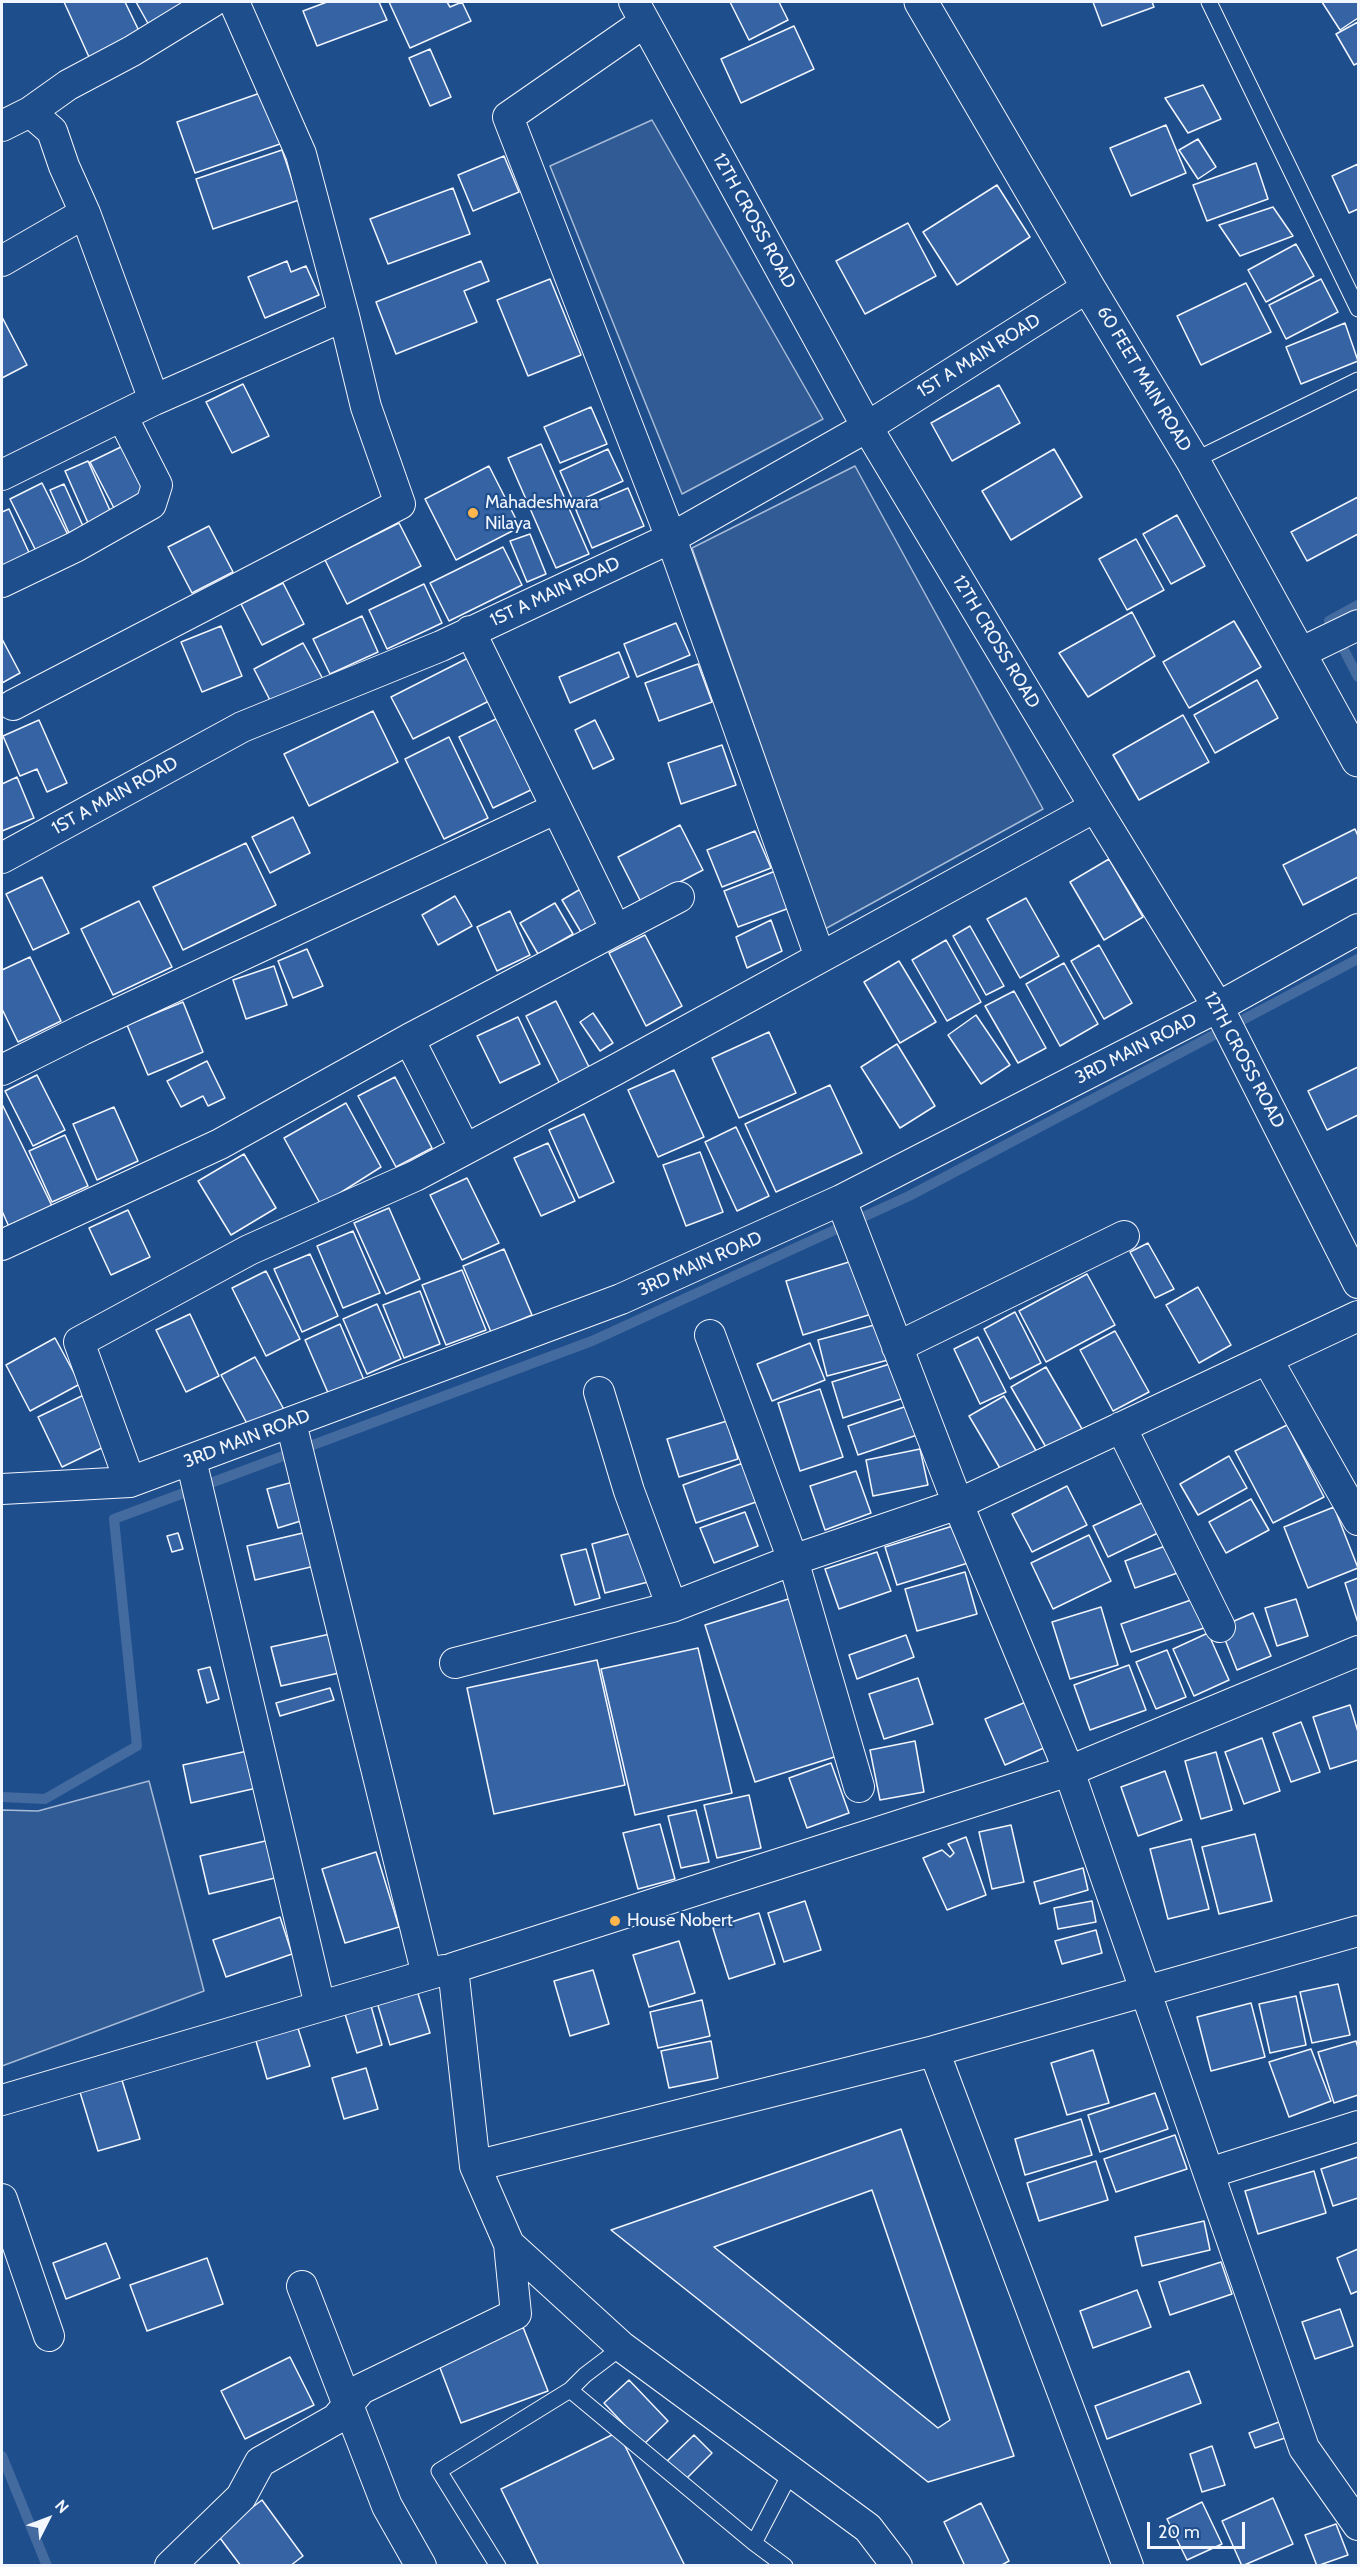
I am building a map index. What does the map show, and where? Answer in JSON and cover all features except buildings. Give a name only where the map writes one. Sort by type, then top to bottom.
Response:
[{"type":"street","points":[[2,126],[30,112],[68,85],[132,51],[212,2]]},
{"type":"street","points":[[13,705],[400,504],[366,407],[301,154],[234,2]]},
{"type":"street","name":"60 FEET MAIN ROAD","points":[[921,2],[1193,461],[1311,648],[1359,760]]},
{"type":"street","points":[[639,12],[508,117],[671,538],[820,957]]},
{"type":"street","name":"12TH CROSS ROAD","points":[[639,12],[867,427],[1218,1007],[1359,1283]]},
{"type":"street","points":[[30,112],[52,131],[154,400]]},
{"type":"street","points":[[2,261],[85,213]]},
{"type":"street","name":"1ST A MAIN ROAD","points":[[2,858],[242,727],[441,646],[671,538],[867,427],[1088,287]]},
{"type":"street","points":[[2,475],[154,400],[344,316]]},
{"type":"street","points":[[2,582],[75,547],[151,504],[157,485],[122,416]]},
{"type":"street","points":[[1311,648],[1355,627]]},
{"type":"street","points":[[470,631],[616,930]]},
{"type":"street","points":[[130,1482],[79,1342],[249,1250],[415,1176],[1095,807]]},
{"type":"street","points":[[2,1070],[82,1030],[555,809]]},
{"type":"street","points":[[2,1245],[220,1144],[409,1039],[679,897]]},
{"type":"street","name":"3RD MAIN ROAD","points":[[2,1489],[130,1482],[621,1299],[842,1204],[1218,1007],[1359,929]]},
{"type":"street","points":[[409,1039],[465,1149]]},
{"type":"street","points":[[842,1204],[958,1504],[1069,1772],[1304,2448],[1359,2525]]},
{"type":"street","points":[[897,1347],[1124,1236]]},
{"type":"street","points":[[455,1663],[672,1607],[793,1560],[958,1504],[1359,1316]]},
{"type":"street","points":[[710,1335],[793,1560],[859,1787]]},
{"type":"street","points":[[1267,1359],[1359,1520]]},
{"type":"street","points":[[599,1392],[629,1491],[672,1607]]},
{"type":"street","points":[[170,2565],[241,2496],[260,2462],[336,2418],[361,2389],[516,2313],[509,2244],[475,2166],[440,1971],[291,1423]]},
{"type":"street","points":[[1121,1427],[1220,1627]]},
{"type":"street","points":[[191,1460],[320,2006]]},
{"type":"street","points":[[2,2100],[440,1971],[1069,1772],[1359,1651]]},
{"type":"street","points":[[475,2166],[934,2051],[1359,1931]]},
{"type":"street","points":[[934,2051],[1128,2565]]},
{"type":"street","points":[[1209,2173],[1359,2126]]},
{"type":"street","points":[[2,2199],[50,2336]]},
{"type":"street","points":[[509,2244],[622,2347],[868,2528],[897,2565]]},
{"type":"street","points":[[302,2286],[387,2506],[421,2565]]},
{"type":"lane","points":[[1209,2],[1359,309]]},
{"type":"lane","points":[[1193,461],[1359,380]]},
{"type":"lane","points":[[498,2565],[439,2471],[570,2390],[585,2375],[622,2347]]},
{"type":"lane","points":[[570,2390],[754,2543],[786,2565]]},
{"type":"lane","points":[[754,2543],[791,2472]]},
{"type":"shaded area","points":[[652,120],[823,419],[682,494],[550,166]]},
{"type":"shaded area","points":[[855,466],[1043,809],[825,929],[692,548]]},
{"type":"shaded area","points":[[149,1781],[204,1991],[2,2066],[2,1810],[38,1811]]},
{"type":"waterway","points":[[1358,605],[1329,621],[1358,677]]},
{"type":"waterway","points":[[2,1797],[45,1799],[137,1746],[114,1519],[592,1341],[909,1196],[1358,959]]},
{"type":"waterway","points":[[2,2456],[47,2566]]},
{"type":"place","name":"Mahadeshwara Nilaya","points":[[473,513]]},
{"type":"place","name":"House Nobert","points":[[615,1921]]}]
